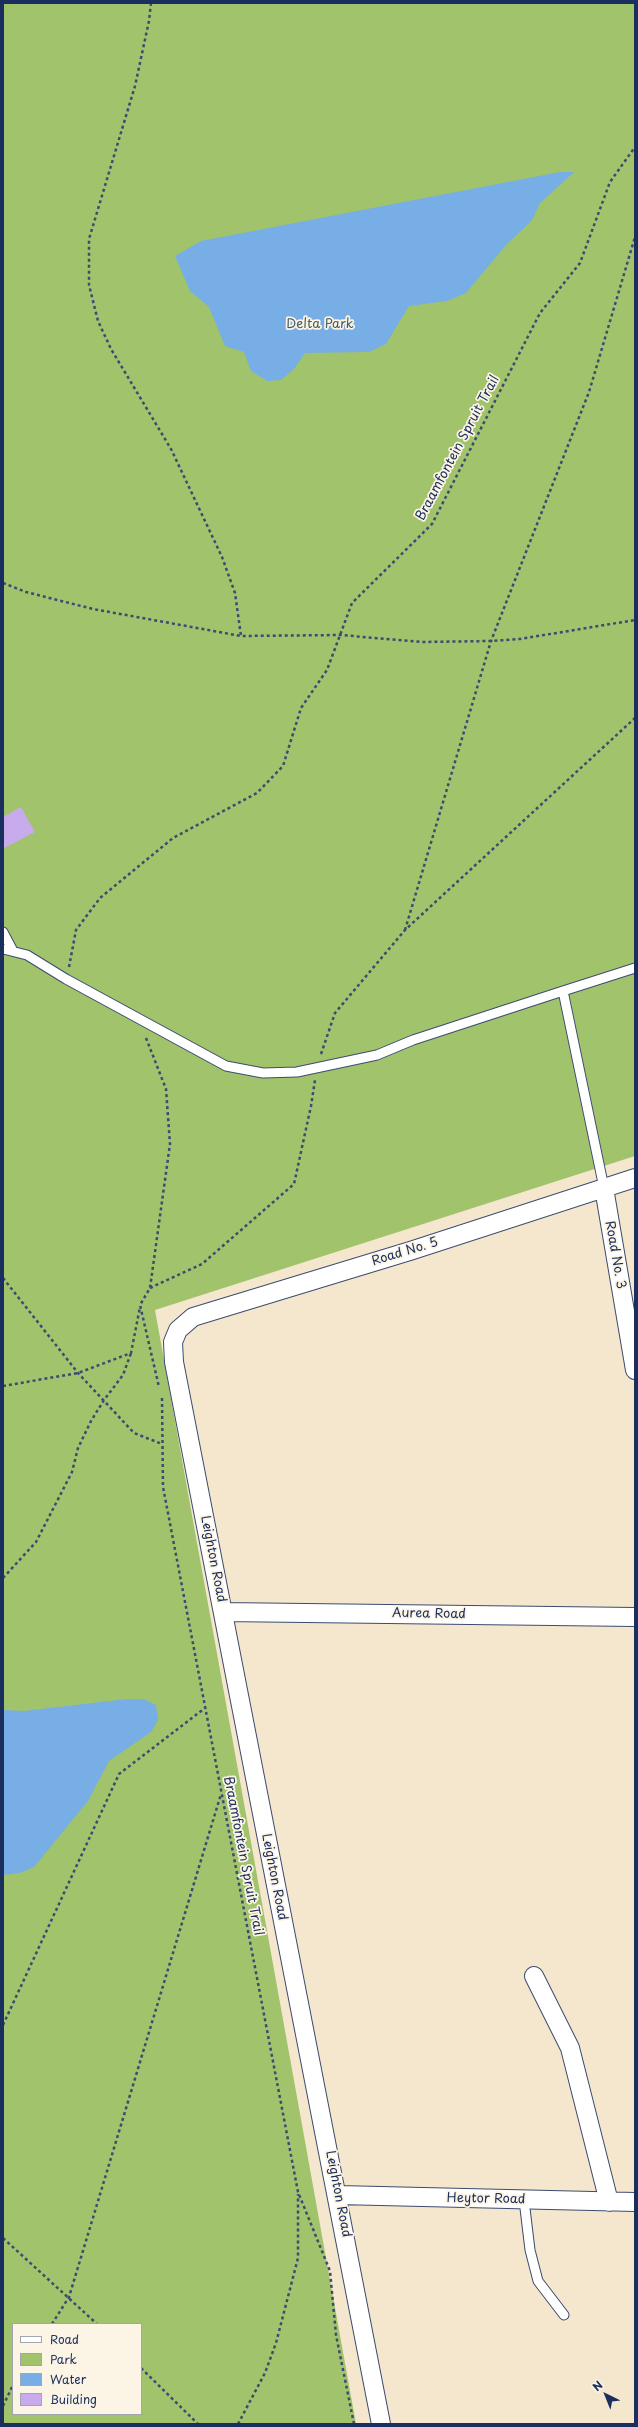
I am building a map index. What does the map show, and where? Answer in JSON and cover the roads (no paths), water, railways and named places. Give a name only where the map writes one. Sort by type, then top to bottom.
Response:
[{"type":"street","name":"Road No. 5","points":[[178,1330],[187,1321],[200,1315],[410,1251],[635,1178]]},
{"type":"street","name":"Road No. 3","points":[[604,1188],[635,1370]]},
{"type":"street","name":"Leighton Road","points":[[178,1330],[173,1342],[174,1362],[382,2424]]},
{"type":"street","name":"Aurea Road","points":[[223,1612],[635,1617]]},
{"type":"street","points":[[534,1976],[570,2048],[609,2202]]},
{"type":"street","name":"Heytor Road","points":[[338,2195],[635,2202]]},
{"type":"lane","points":[[3,932],[13,951]]},
{"type":"lane","points":[[3,949],[27,955],[66,979],[226,1066],[263,1073],[297,1072],[377,1055],[413,1040],[635,968]]},
{"type":"lane","points":[[563,991],[604,1188]]},
{"type":"lane","points":[[524,2200],[530,2250],[538,2281],[564,2315]]},
{"type":"water","points":[[560,172],[574,172],[540,203],[532,220],[506,245],[466,293],[447,301],[409,306],[386,344],[369,352],[305,353],[294,369],[281,380],[267,381],[251,371],[244,352],[225,346],[209,307],[190,291],[175,256],[201,241]]},
{"type":"water","points":[[127,1699],[144,1699],[156,1705],[158,1720],[151,1732],[109,1761],[88,1801],[34,1867],[20,1873],[3,1875],[3,1710],[24,1711]]},
{"type":"park label","name":"Delta Park","points":[[320,324]]}]
